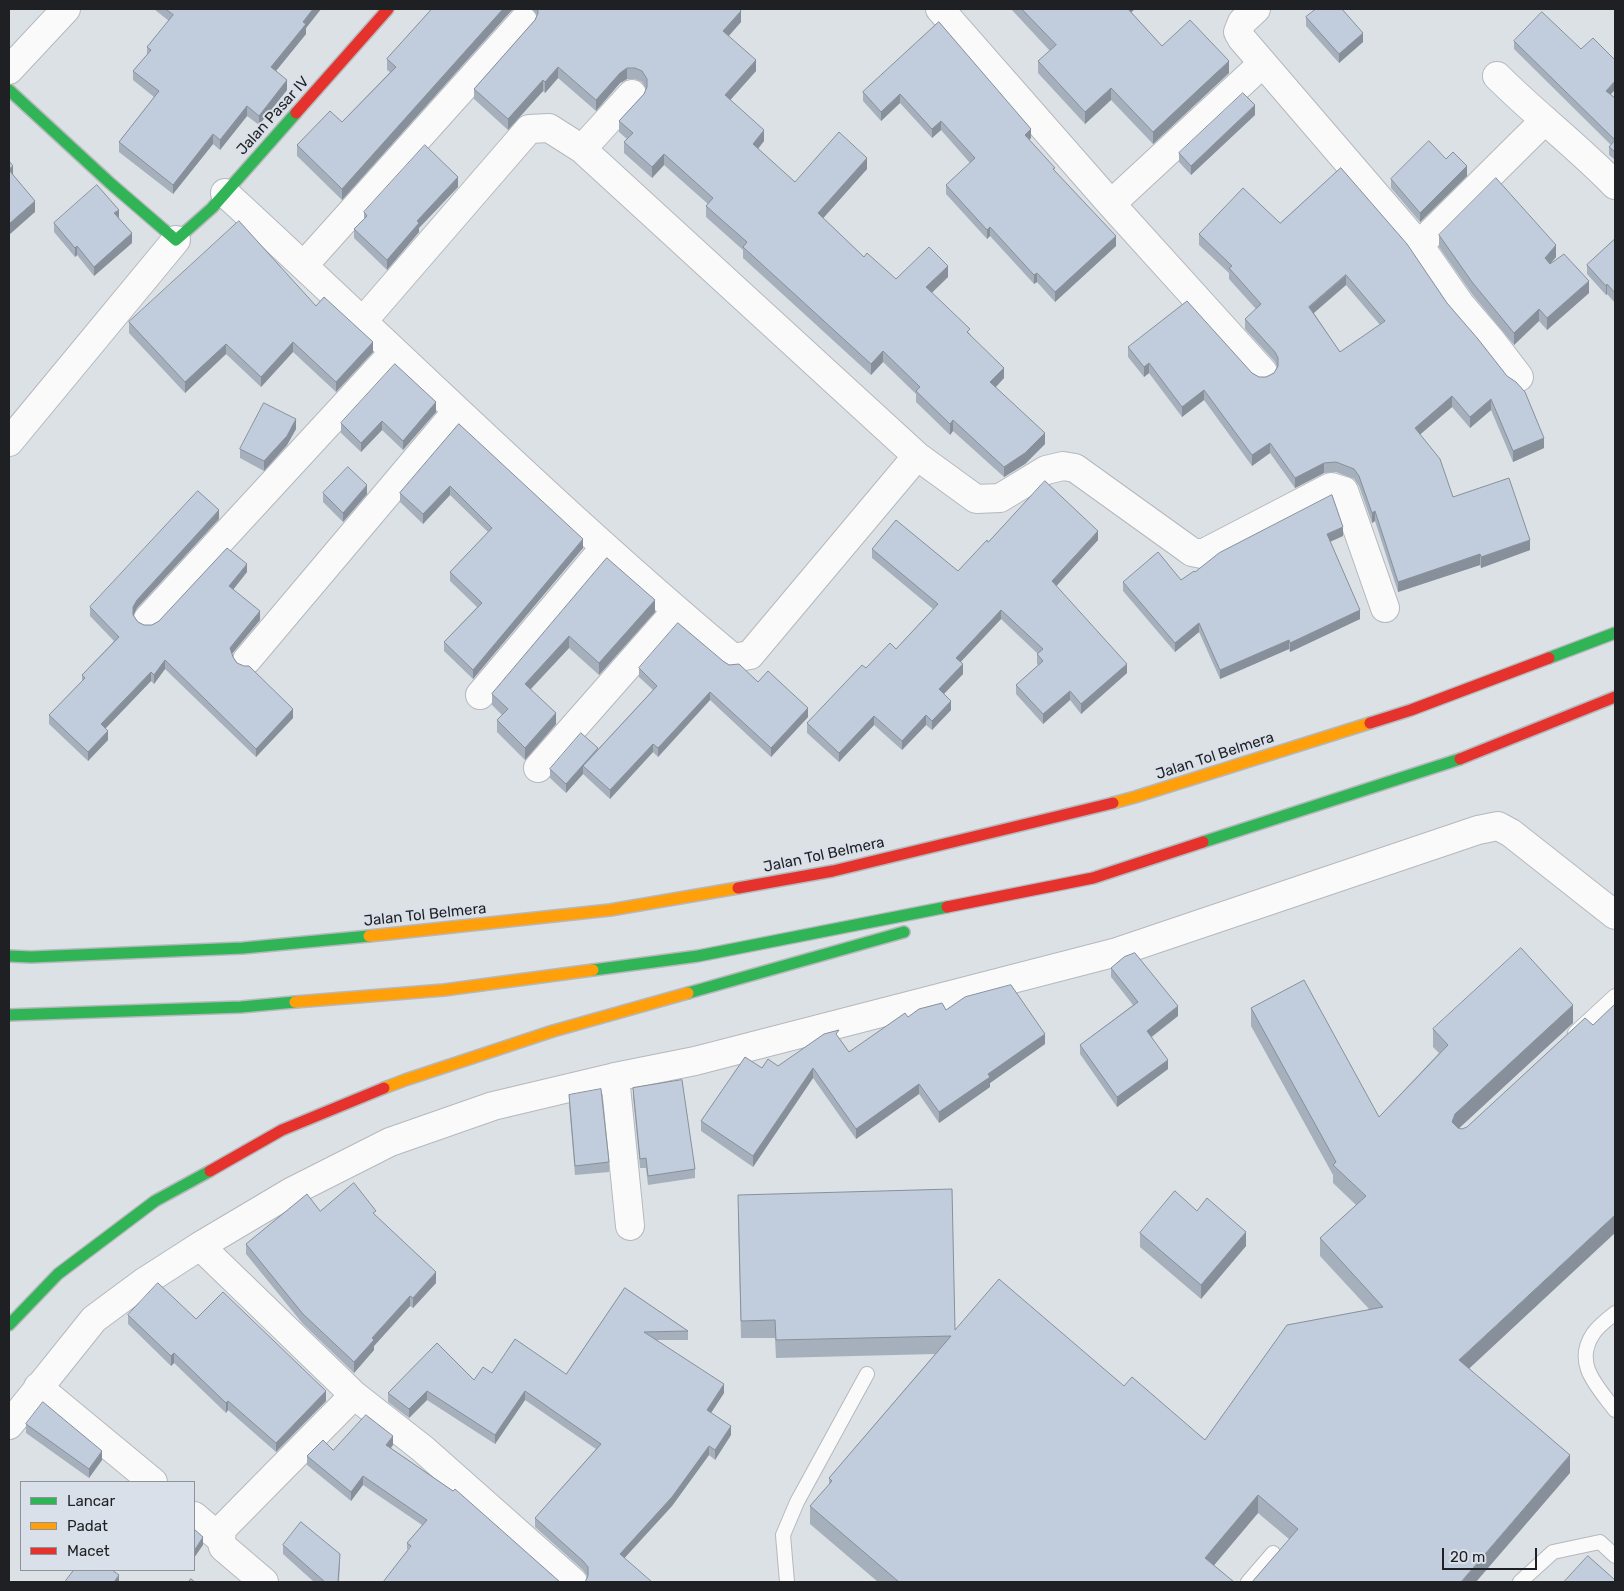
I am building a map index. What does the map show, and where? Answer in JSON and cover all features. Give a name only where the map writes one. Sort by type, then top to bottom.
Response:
[{"type":"main road","name":"Jalan Pasar IV","points":[[176,240],[212,208],[388,9]]},
{"type":"main road","points":[[9,90],[110,183],[176,240]]},
{"type":"main road","name":"Jalan Tol Belmera","points":[[9,956],[31,957],[243,948],[438,930],[610,910],[833,871],[1135,797],[1411,710],[1615,632]]},
{"type":"main road","points":[[960,916],[1093,878],[1478,753],[1615,697]]},
{"type":"main road","points":[[9,1015],[33,1016],[241,1006],[444,990],[698,956],[1093,878]]},
{"type":"main road","points":[[9,1325],[58,1274],[155,1201],[282,1130],[405,1080],[553,1031],[913,929]]},
{"type":"street","points":[[9,70],[66,9]]},
{"type":"street","points":[[940,9],[1111,204],[1263,372]]},
{"type":"street","points":[[1256,9],[1242,22],[1238,32],[1262,64],[1418,244],[1460,304],[1490,339],[1518,377]]},
{"type":"street","points":[[304,265],[523,21]]},
{"type":"street","points":[[1111,204],[1262,64]]},
{"type":"street","points":[[1497,76],[1524,104],[1545,120],[1615,185]]},
{"type":"street","points":[[582,149],[632,94]]},
{"type":"street","points":[[1418,244],[1545,120]]},
{"type":"street","points":[[362,321],[529,129],[549,128],[582,149],[917,456],[976,499],[1000,498],[1046,470],[1063,466],[1075,468],[1192,552],[1202,554],[1331,488],[1344,492],[1385,608]]},
{"type":"street","points":[[225,193],[605,547],[676,611],[733,658],[750,655],[917,456]]},
{"type":"street","points":[[9,442],[176,240]]},
{"type":"street","points":[[148,619],[394,352]]},
{"type":"street","points":[[247,660],[457,411]]},
{"type":"street","points":[[480,695],[605,547]]},
{"type":"street","points":[[538,768],[676,611]]},
{"type":"street","points":[[9,1425],[94,1319],[144,1282],[291,1192],[390,1142],[493,1106],[695,1061],[1117,952],[1478,830],[1498,826],[1511,833],[1615,915]]},
{"type":"street","points":[[615,1078],[630,1226]]},
{"type":"street","points":[[200,1246],[354,1395],[423,1449],[573,1582]]},
{"type":"street","points":[[38,1387],[152,1481]]},
{"type":"street","points":[[264,1582],[222,1547],[222,1529],[354,1395]]},
{"type":"street","points":[[195,1517],[221,1538]]},
{"type":"lane","points":[[1564,1043],[1615,996]]},
{"type":"lane","points":[[1615,1313],[1592,1334],[1584,1356],[1589,1376],[1615,1410]]},
{"type":"lane","points":[[787,1582],[783,1535],[797,1502],[867,1374]]},
{"type":"lane","points":[[1520,1582],[1553,1552],[1600,1542],[1615,1556]]},
{"type":"lane","points":[[1248,1582],[1273,1553]]},
{"type":"building","points":[[166,9],[313,9],[303,22],[306,24],[271,67],[287,80],[259,116],[247,106],[220,140],[213,134],[173,185],[119,142],[159,91],[133,71],[151,50],[147,47],[173,15]]},
{"type":"building","points":[[432,9],[503,9],[342,189],[297,145],[330,111],[342,122],[396,67],[387,59]]},
{"type":"building","points":[[538,9],[739,9],[741,11],[723,31],[756,60],[725,95],[764,130],[753,144],[795,182],[839,132],[867,158],[818,213],[864,257],[867,253],[896,279],[929,247],[948,266],[926,287],[970,329],[967,332],[1004,368],[990,382],[1045,433],[1025,453],[1004,467],[953,420],[950,424],[916,391],[920,387],[883,351],[871,364],[743,247],[747,242],[706,206],[713,198],[664,154],[652,167],[624,142],[633,133],[619,121],[644,94],[647,87],[647,79],[642,71],[635,68],[627,68],[620,73],[596,100],[558,67],[545,82],[543,80],[508,119],[474,89],[535,20]]},
{"type":"building","points":[[1022,9],[1128,9],[1162,46],[1190,20],[1229,61],[1153,132],[1111,88],[1085,112],[1038,61],[1056,45]]},
{"type":"building","points":[[1316,9],[1342,9],[1363,33],[1339,54],[1306,17]]},
{"type":"building","points":[[1542,12],[1581,49],[1593,38],[1615,60],[1615,81],[1606,91],[1615,98],[1615,140],[1514,41]]},
{"type":"building","points":[[939,22],[1031,129],[1025,135],[1055,168],[1053,169],[1116,236],[1055,292],[1037,273],[1034,275],[990,227],[987,230],[946,185],[975,158],[941,121],[932,129],[900,94],[881,112],[863,92]]},
{"type":"building","points":[[1243,93],[1255,105],[1191,166],[1179,153]]},
{"type":"building","points":[[1615,140],[1615,152],[1609,147]]},
{"type":"building","points":[[1429,141],[1446,159],[1453,152],[1467,166],[1420,213],[1391,179]]},
{"type":"building","points":[[425,145],[458,177],[417,221],[419,223],[387,260],[354,229],[367,216],[364,212]]},
{"type":"building","points":[[9,161],[13,166],[9,169]]},
{"type":"building","points":[[1341,168],[1407,244],[1447,303],[1507,376],[1525,392],[1544,438],[1513,451],[1491,399],[1470,417],[1452,396],[1415,428],[1440,459],[1453,497],[1509,478],[1530,540],[1481,557],[1480,554],[1398,582],[1375,511],[1372,513],[1359,476],[1354,469],[1336,462],[1324,463],[1295,478],[1270,443],[1252,455],[1204,390],[1182,407],[1149,363],[1144,367],[1128,347],[1187,301],[1252,373],[1259,377],[1266,377],[1274,373],[1278,366],[1278,358],[1275,352],[1245,319],[1261,304],[1229,268],[1232,266],[1199,234],[1243,188],[1280,223]],"holes":[[[1346,275],[1385,321],[1340,352],[1309,307]]]},
{"type":"building","points":[[9,170],[35,201],[9,224]]},
{"type":"building","points":[[1496,178],[1556,245],[1545,258],[1550,264],[1564,254],[1589,281],[1547,318],[1539,309],[1514,333],[1472,282],[1439,235]]},
{"type":"building","points":[[97,185],[119,210],[114,213],[132,233],[94,267],[77,246],[75,248],[54,223]]},
{"type":"building","points":[[239,221],[316,306],[324,297],[373,342],[336,382],[293,342],[261,377],[226,344],[185,382],[129,322]]},
{"type":"building","points":[[1615,239],[1615,293],[1587,265]]},
{"type":"building","points":[[395,364],[436,402],[403,441],[382,421],[361,443],[341,423]]},
{"type":"building","points":[[264,403],[296,419],[287,436],[264,461],[240,449]]},
{"type":"building","points":[[459,424],[583,539],[473,670],[444,642],[482,603],[450,572],[492,528],[450,486],[423,514],[400,493]]},
{"type":"building","points":[[348,467],[367,485],[343,513],[323,493]]},
{"type":"building","points":[[1045,481],[1098,531],[1052,581],[1127,664],[1081,704],[1070,691],[1043,714],[1016,685],[1043,661],[1037,654],[1043,649],[1001,610],[956,658],[963,664],[939,689],[951,701],[932,721],[926,715],[902,741],[874,716],[839,753],[807,723],[862,665],[866,668],[890,643],[896,649],[938,604],[872,549],[896,520],[958,571]]},
{"type":"building","points":[[198,491],[219,510],[137,600],[133,607],[133,615],[138,622],[144,625],[152,625],[159,621],[227,548],[247,564],[229,586],[260,611],[230,648],[233,657],[237,663],[249,666],[293,709],[256,749],[165,660],[154,675],[151,672],[101,724],[108,731],[88,752],[49,715],[85,678],[82,675],[119,637],[90,607]]},
{"type":"building","points":[[1332,495],[1343,527],[1327,534],[1360,610],[1290,643],[1289,640],[1220,670],[1199,623],[1175,643],[1123,582],[1158,552],[1181,580],[1195,572],[1219,553]]},
{"type":"building","points":[[607,558],[655,600],[599,663],[569,636],[525,684],[556,713],[525,748],[497,720],[508,709],[492,694]]},
{"type":"building","points":[[678,623],[723,661],[729,665],[739,664],[758,682],[768,671],[808,708],[771,748],[710,692],[658,748],[653,744],[610,790],[583,766],[657,686],[639,668]]},
{"type":"building","points":[[581,733],[598,748],[566,784],[550,769]]},
{"type":"building","points":[[1521,948],[1573,1005],[1455,1114],[1452,1122],[1458,1128],[1467,1127],[1585,1018],[1593,1025],[1615,1004],[1615,1215],[1459,1360],[1570,1455],[1461,1582],[1252,1582],[1298,1529],[1258,1495],[1205,1558],[1234,1582],[899,1582],[810,1506],[832,1481],[829,1478],[951,1336],[776,1340],[775,1320],[741,1321],[738,1195],[952,1189],[955,1330],[999,1279],[1124,1386],[1132,1377],[1205,1440],[1287,1325],[1383,1307],[1320,1238],[1366,1196],[1333,1165],[1336,1162],[1251,1008],[1304,980],[1379,1117],[1448,1045],[1433,1029]]},
{"type":"building","points":[[1135,953],[1178,1006],[1147,1031],[1168,1060],[1117,1097],[1080,1045],[1138,1002],[1111,968],[1124,957]]},
{"type":"building","points":[[1011,985],[1045,1034],[988,1074],[990,1077],[939,1112],[919,1084],[856,1129],[813,1068],[753,1156],[701,1121],[745,1057],[762,1068],[768,1059],[778,1066],[824,1034],[839,1030],[836,1034],[849,1052],[905,1013],[908,1017],[919,1009],[942,1003],[946,1010],[965,997]]},
{"type":"building","points":[[682,1080],[695,1169],[648,1176],[646,1158],[640,1159],[633,1088]]},
{"type":"building","points":[[601,1089],[609,1162],[575,1166],[569,1095]]},
{"type":"building","points":[[354,1183],[376,1211],[373,1213],[436,1272],[413,1298],[410,1296],[372,1338],[374,1340],[354,1362],[303,1314],[246,1244],[307,1194],[320,1211]]},
{"type":"building","points":[[1175,1191],[1197,1211],[1207,1198],[1246,1232],[1201,1285],[1140,1233]]},
{"type":"building","points":[[158,1283],[196,1319],[223,1292],[326,1391],[276,1443],[228,1401],[226,1403],[174,1353],[171,1356],[128,1315]]},
{"type":"building","points":[[625,1288],[688,1331],[644,1332],[724,1384],[707,1410],[731,1426],[715,1450],[709,1446],[672,1497],[620,1554],[652,1582],[585,1582],[588,1576],[588,1567],[535,1518],[601,1444],[525,1391],[495,1435],[427,1391],[409,1409],[388,1393],[437,1343],[474,1380],[483,1367],[492,1373],[515,1339],[566,1374]]},
{"type":"building","points":[[43,1402],[102,1451],[89,1469],[26,1424]]},
{"type":"building","points":[[366,1415],[393,1436],[386,1445],[453,1491],[455,1489],[560,1582],[383,1582],[411,1546],[407,1543],[427,1520],[363,1476],[351,1492],[307,1456],[323,1440],[333,1450]]},
{"type":"building","points":[[301,1522],[340,1554],[338,1582],[325,1582],[283,1545]]},
{"type":"building","points":[[195,1530],[203,1537],[195,1549]]},
{"type":"building","points":[[1588,1556],[1615,1580],[1615,1582],[1564,1582]]},
{"type":"building","points":[[73,1571],[113,1571],[119,1575],[114,1582],[65,1582]]},
{"type":"traffic: fast","points":[[9,90],[110,183],[176,240],[212,208],[296,113]]},
{"type":"traffic: fast","points":[[1549,658],[1615,633]]},
{"type":"traffic: fast","points":[[1203,842],[1460,759]]},
{"type":"traffic: fast","points":[[593,970],[698,956],[947,907]]},
{"type":"traffic: fast","points":[[688,993],[904,932]]},
{"type":"traffic: fast","points":[[9,956],[31,957],[243,948],[369,936]]},
{"type":"traffic: fast","points":[[9,1015],[241,1007],[295,1002]]},
{"type":"traffic: fast","points":[[9,1325],[58,1274],[155,1201],[210,1171]]},
{"type":"traffic: slow","points":[[1113,803],[1370,723]]},
{"type":"traffic: slow","points":[[369,936],[610,910],[738,888]]},
{"type":"traffic: slow","points":[[295,1002],[444,990],[593,970]]},
{"type":"traffic: slow","points":[[384,1088],[553,1031],[688,993]]},
{"type":"traffic: jam","points":[[296,113],[388,9]]},
{"type":"traffic: jam","points":[[1370,723],[1411,710],[1549,658]]},
{"type":"traffic: jam","points":[[1460,759],[1615,697]]},
{"type":"traffic: jam","points":[[738,888],[833,871],[1113,803]]},
{"type":"traffic: jam","points":[[947,907],[1093,878],[1203,842]]},
{"type":"traffic: jam","points":[[210,1171],[282,1130],[384,1088]]}]
